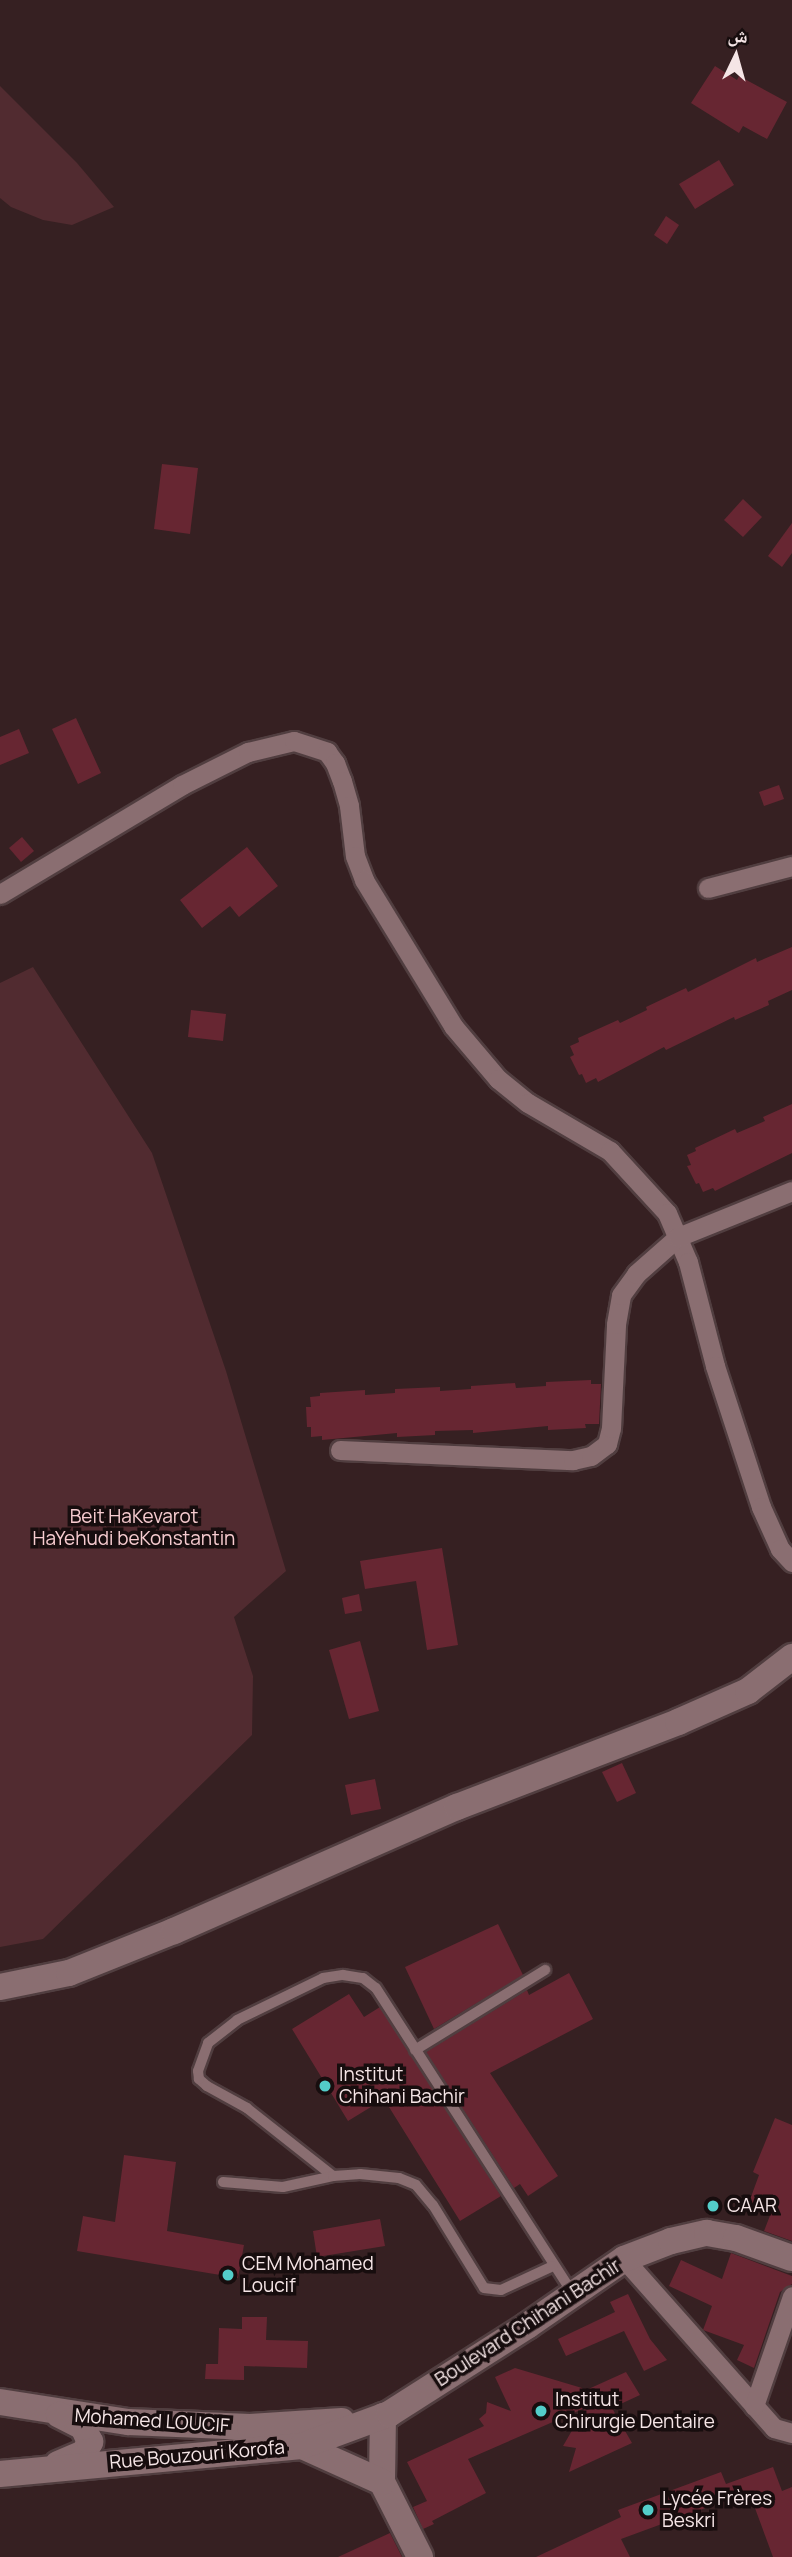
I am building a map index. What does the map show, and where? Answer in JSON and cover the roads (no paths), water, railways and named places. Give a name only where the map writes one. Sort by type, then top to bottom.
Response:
[{"type":"main road","points":[[0,1987],[69,1973],[174,1931],[457,1807],[678,1722],[748,1691],[792,1657]]},
{"type":"main road","name":"Boulevard Chihani Bachir","points":[[386,2415],[573,2295],[624,2259],[671,2241],[707,2233],[736,2238],[792,2258]]},
{"type":"main road","name":"Mohamed LOUCIF","points":[[0,2402],[56,2413],[128,2422],[250,2427],[326,2424],[386,2415]]},
{"type":"main road","points":[[50,2468],[84,2453],[90,2442],[83,2427],[56,2413]]},
{"type":"main road","points":[[386,2415],[382,2482],[420,2557]]},
{"type":"main road","name":"Rue Bouzouri Korofa","points":[[0,2474],[303,2446],[386,2415]]},
{"type":"main road","points":[[303,2446],[382,2482]]},
{"type":"street","points":[[0,894],[182,785],[248,752],[294,741],[319,748],[335,763],[342,781],[349,806],[355,856],[364,880],[453,1026],[498,1079],[528,1103],[610,1151],[659,1203],[688,1262],[715,1366],[761,1507],[780,1549],[792,1562]]},
{"type":"street","points":[[708,888],[792,866]]},
{"type":"street","points":[[340,1450],[573,1460],[591,1456],[607,1444],[611,1428],[616,1324],[621,1296],[636,1274],[678,1237],[792,1191]]},
{"type":"street","points":[[624,2259],[774,2428],[792,2433]]},
{"type":"street","points":[[754,2406],[792,2296]]},
{"type":"lane","points":[[415,2050],[545,1970]]},
{"type":"lane","points":[[333,2176],[247,2108],[199,2079],[200,2059],[208,2043],[237,2020],[323,1978],[343,1975],[363,1978],[376,1988],[573,2295]]},
{"type":"lane","points":[[223,2182],[298,2186],[333,2176],[360,2174],[399,2178],[416,2185],[433,2205],[484,2288],[501,2290],[553,2266]]},
{"type":"place","name":"Institut Chihani Bachir","points":[[325,2086]]},
{"type":"place","name":"CAAR","points":[[713,2206]]},
{"type":"place","name":"CEM Mohamed Loucif","points":[[228,2275]]},
{"type":"place","name":"Institut Chirurgie Dentaire","points":[[541,2411]]},
{"type":"place","name":"Lycée Frères Beskri","points":[[648,2510]]},
{"type":"park label","name":"Beit HaKevarot HaYehudi beKonstantin","points":[[134,1528]]}]
